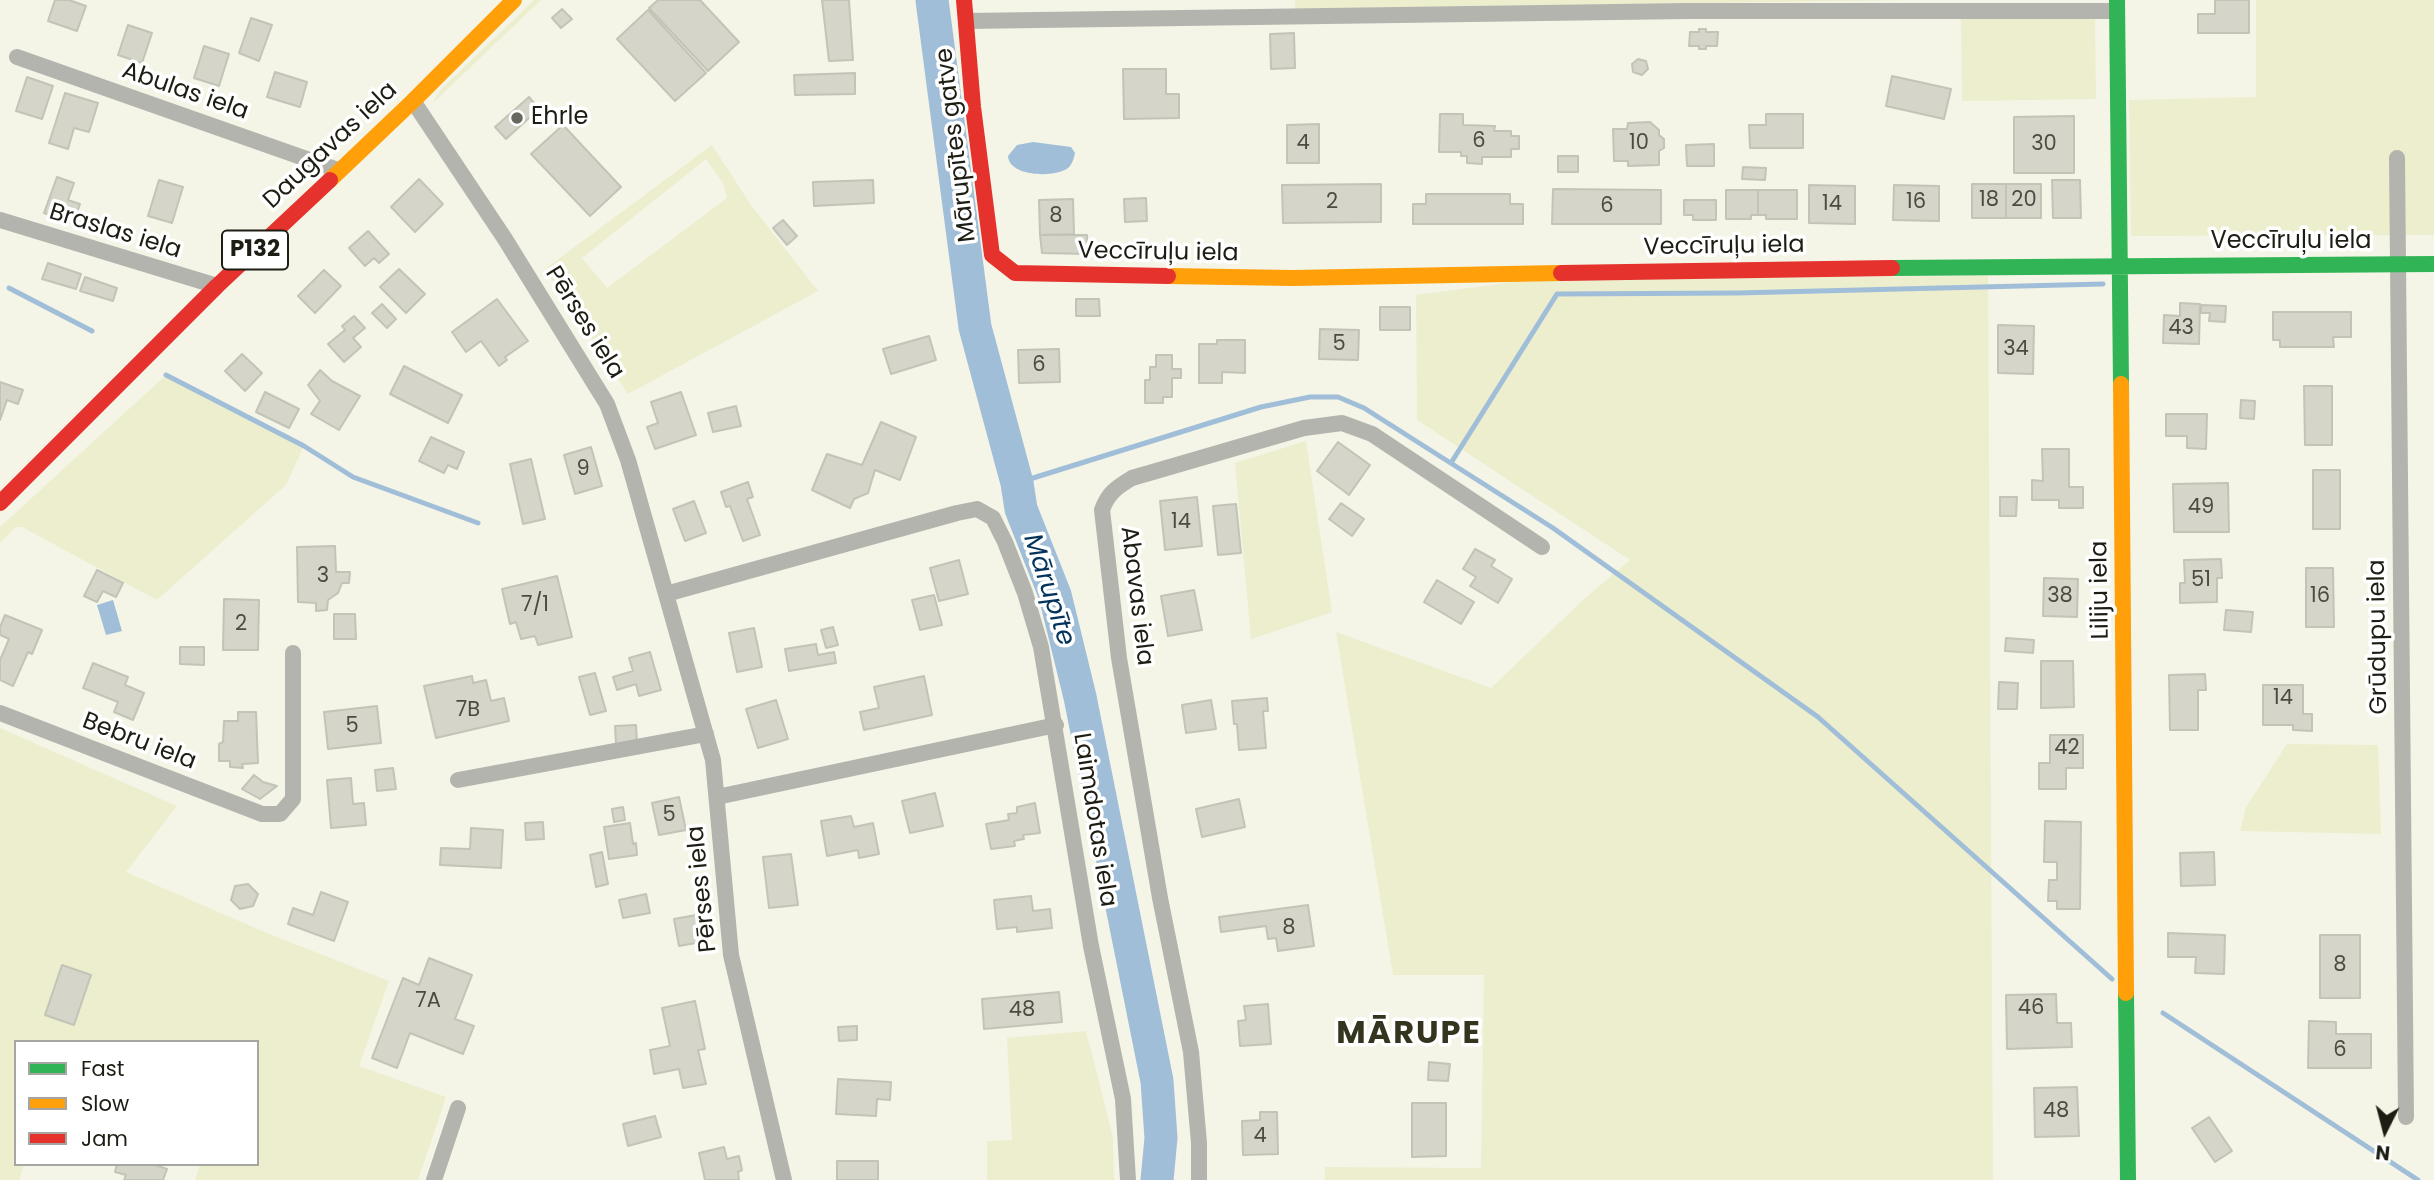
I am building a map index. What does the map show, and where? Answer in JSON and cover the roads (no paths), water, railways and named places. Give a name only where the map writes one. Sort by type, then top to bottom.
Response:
[{"type":"street","name":"Daugavas iela","points":[[0,503],[217,286],[413,101],[514,0]]},
{"type":"street","name":"Mārupītes gatve","points":[[964,0],[992,255],[1015,273]]},
{"type":"street","points":[[966,21],[2117,5]]},
{"type":"street","name":"Liliju iela","points":[[2117,5],[2128,1180]]},
{"type":"street","name":"Abulas iela","points":[[17,57],[338,170]]},
{"type":"street","name":"Pērses iela","points":[[413,101],[505,239],[607,404],[628,460],[713,760],[732,955],[785,1180]]},
{"type":"street","name":"Grūdupu iela","points":[[2397,158],[2406,1117]]},
{"type":"street","name":"Braslas iela","points":[[0,220],[217,286]]},
{"type":"street","name":"Veccīruļu iela","points":[[1015,273],[1293,278],[2121,265],[2434,264]]},
{"type":"street","name":"Abavas iela","points":[[1199,1180],[1199,1143],[1191,1052],[1160,898],[1119,658],[1102,510],[1106,499],[1112,490],[1132,478],[1304,428],[1342,423],[1372,434],[1542,547]]},
{"type":"street","points":[[666,594],[977,509],[993,518],[1025,593],[1041,647],[1056,725]]},
{"type":"street","name":"Bebru iela","points":[[0,713],[262,814],[280,814],[293,799],[293,653]]},
{"type":"street","name":"Laimdotas iela","points":[[717,797],[1056,725],[1091,946],[1123,1099],[1128,1180]]},
{"type":"street","points":[[458,780],[706,734]]},
{"type":"street","points":[[434,1180],[458,1108]]},
{"type":"water","points":[[1033,142],[1071,147],[1075,153],[1071,165],[1062,171],[1034,174],[1024,172],[1010,163],[1008,156],[1017,145]]},
{"type":"water","points":[[113,600],[122,631],[106,635],[97,605]]},
{"type":"waterway","name":"Mārupīte","points":[[932,0],[975,327],[1017,483],[1021,509],[1055,595],[1080,697],[1157,1081],[1161,1138],[1157,1180]]},
{"type":"waterway","points":[[1451,463],[1557,294],[1737,293],[2103,284]]},
{"type":"waterway","points":[[9,288],[92,331]]},
{"type":"waterway","points":[[166,375],[304,446],[353,477],[478,523]]},
{"type":"waterway","points":[[1017,483],[1261,407],[1310,397],[1338,397],[1364,408],[1553,528],[1818,717],[2112,979]]},
{"type":"waterway","points":[[2163,1013],[2418,1180]]},
{"type":"place","name":"Ehrle","points":[[517,118]]},
{"type":"district","name":"MĀRUPE","points":[[1409,1035]]}]
